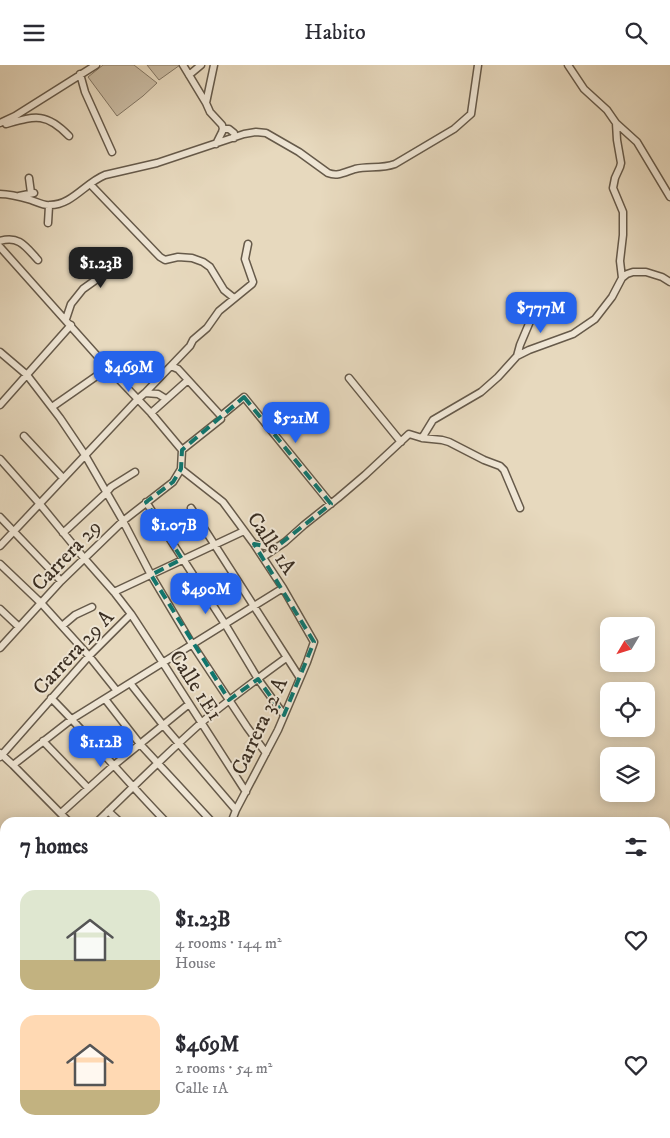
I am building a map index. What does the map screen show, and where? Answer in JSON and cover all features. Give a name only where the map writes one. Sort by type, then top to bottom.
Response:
[{"type":"street","points":[[3,123],[96,65]]},
{"type":"street","points":[[183,65],[210,112],[222,125],[223,129],[216,144]]},
{"type":"street","points":[[189,75],[201,65]]},
{"type":"street","points":[[206,103],[214,65]]},
{"type":"street","points":[[18,196],[49,206],[62,203],[105,175],[158,163],[250,133],[266,133],[333,175],[358,168],[385,167],[395,164],[454,129],[471,114],[478,65]]},
{"type":"street","points":[[568,65],[584,89],[607,109],[616,123],[637,142],[670,197]]},
{"type":"street","points":[[80,74],[85,92],[112,152]]},
{"type":"street","points":[[3,123],[39,117],[59,125],[69,136]]},
{"type":"street","points":[[3,123],[11,131]]},
{"type":"street","points":[[616,123],[621,163],[615,178],[614,188],[623,212],[620,261],[622,277]]},
{"type":"street","points":[[223,129],[228,129],[234,133],[234,138]]},
{"type":"street","points":[[0,195],[18,196],[33,193],[29,179]]},
{"type":"street","points":[[90,184],[160,257],[165,260],[178,257],[204,262],[210,267],[224,290],[234,298]]},
{"type":"street","points":[[48,223],[49,206]]},
{"type":"street","points":[[0,241],[7,239],[16,240],[38,260]]},
{"type":"street","points":[[0,546],[190,346],[193,340],[212,323],[219,311],[249,287],[252,282],[245,259],[248,244]]},
{"type":"street","points":[[0,247],[108,368],[151,413],[182,451],[181,469]]},
{"type":"street","points":[[66,319],[71,304],[83,289],[96,279],[97,267],[94,252]]},
{"type":"street","points":[[516,356],[573,333],[596,319],[612,297],[622,277],[627,274],[646,272],[662,277],[670,282]]},
{"type":"street","points":[[422,437],[433,420],[480,391],[498,377],[516,356],[531,319],[549,303]]},
{"type":"street","points":[[0,405],[71,325]]},
{"type":"street","points":[[0,352],[27,375],[85,455],[123,521],[150,575],[192,644],[266,753]]},
{"type":"street","points":[[170,366],[178,369],[221,416]]},
{"type":"street","points":[[52,407],[108,368]]},
{"type":"street","points":[[349,378],[401,442]]},
{"type":"street","points":[[151,413],[188,380]]},
{"type":"street","points":[[145,393],[158,394],[166,399]]},
{"type":"street","points":[[182,451],[244,397],[331,504]]},
{"type":"street","points":[[263,557],[285,542],[331,504],[408,434],[442,440],[500,466],[504,470],[520,508]]},
{"type":"street","points":[[24,436],[63,478]]},
{"type":"street","name":"Calle 1E1","points":[[0,459],[114,592],[131,615],[246,792]]},
{"type":"street","name":"Carrera 29","points":[[0,648],[84,558],[123,521],[173,483],[181,469]]},
{"type":"street","name":"Calle 1A","points":[[181,469],[223,501],[283,588],[314,643]]},
{"type":"street","points":[[63,533],[111,487],[135,472]]},
{"type":"street","points":[[146,502],[225,624],[258,679],[284,715]]},
{"type":"street","points":[[191,508],[300,678]]},
{"type":"street","points":[[0,517],[61,581]]},
{"type":"street","name":"Carrera 29 A","points":[[114,592],[244,531]]},
{"type":"street","points":[[254,544],[275,548]]},
{"type":"street","points":[[0,564],[42,604],[118,691]]},
{"type":"street","points":[[13,765],[72,719],[283,588]]},
{"type":"street","points":[[62,626],[75,615],[92,607]]},
{"type":"street","points":[[0,609],[19,627]]},
{"type":"street","name":"Carrera 29 A","points":[[1,755],[89,656],[131,615]]},
{"type":"street","name":"Carrera 32 A","points":[[234,817],[278,730],[314,643]]},
{"type":"street","points":[[102,817],[201,723],[286,658]]},
{"type":"street","points":[[130,683],[236,811]]},
{"type":"street","points":[[51,698],[161,817]]},
{"type":"street","points":[[105,699],[140,743],[208,817]]},
{"type":"street","points":[[61,813],[113,765],[189,704]]},
{"type":"street","points":[[43,741],[88,788]]},
{"type":"street","points":[[1,755],[65,817]]},
{"type":"street","points":[[108,811],[114,817]]},
{"type":"highlighted area","points":[[244,397],[331,504],[275,548],[254,544],[314,642],[284,715],[258,679],[229,700],[151,575],[182,559],[146,502],[173,482],[181,469],[182,450]]},
{"type":"shaded area","points":[[103,65],[134,65],[157,83],[117,116],[88,77]]},
{"type":"shaded area","points":[[147,65],[180,65],[159,80]]}]
